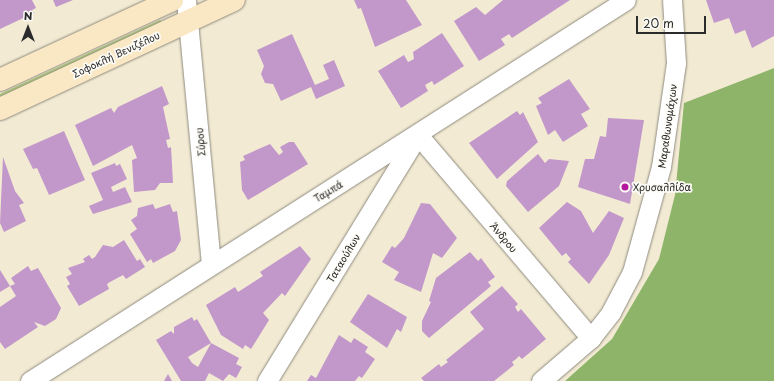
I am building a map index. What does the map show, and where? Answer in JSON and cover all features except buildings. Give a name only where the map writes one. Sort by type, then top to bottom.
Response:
[{"type":"street","points":[[0,80],[172,0]]},
{"type":"street","name":"Σοφοκλή Βενιζέλου","points":[[0,109],[188,10],[234,0]]},
{"type":"street","name":"Ταμπά","points":[[30,381],[211,263],[418,135],[626,0]]},
{"type":"street","name":"Μαραθωνομάχων","points":[[541,381],[591,338],[611,312],[632,272],[654,205],[676,63],[672,0]]},
{"type":"street","name":"Σύρου","points":[[188,10],[211,263]]},
{"type":"street","name":"Άνδρου","points":[[418,135],[591,338]]},
{"type":"street","name":"Ταταούλων","points":[[267,381],[418,135]]},
{"type":"green space","points":[[160,20],[162,22],[0,97],[0,94]]},
{"type":"green space","points":[[774,68],[774,381],[565,381],[612,339],[659,259],[675,195],[684,103]]},
{"type":"place","name":"Χρυσαλλίδα","points":[[625,187]]}]
